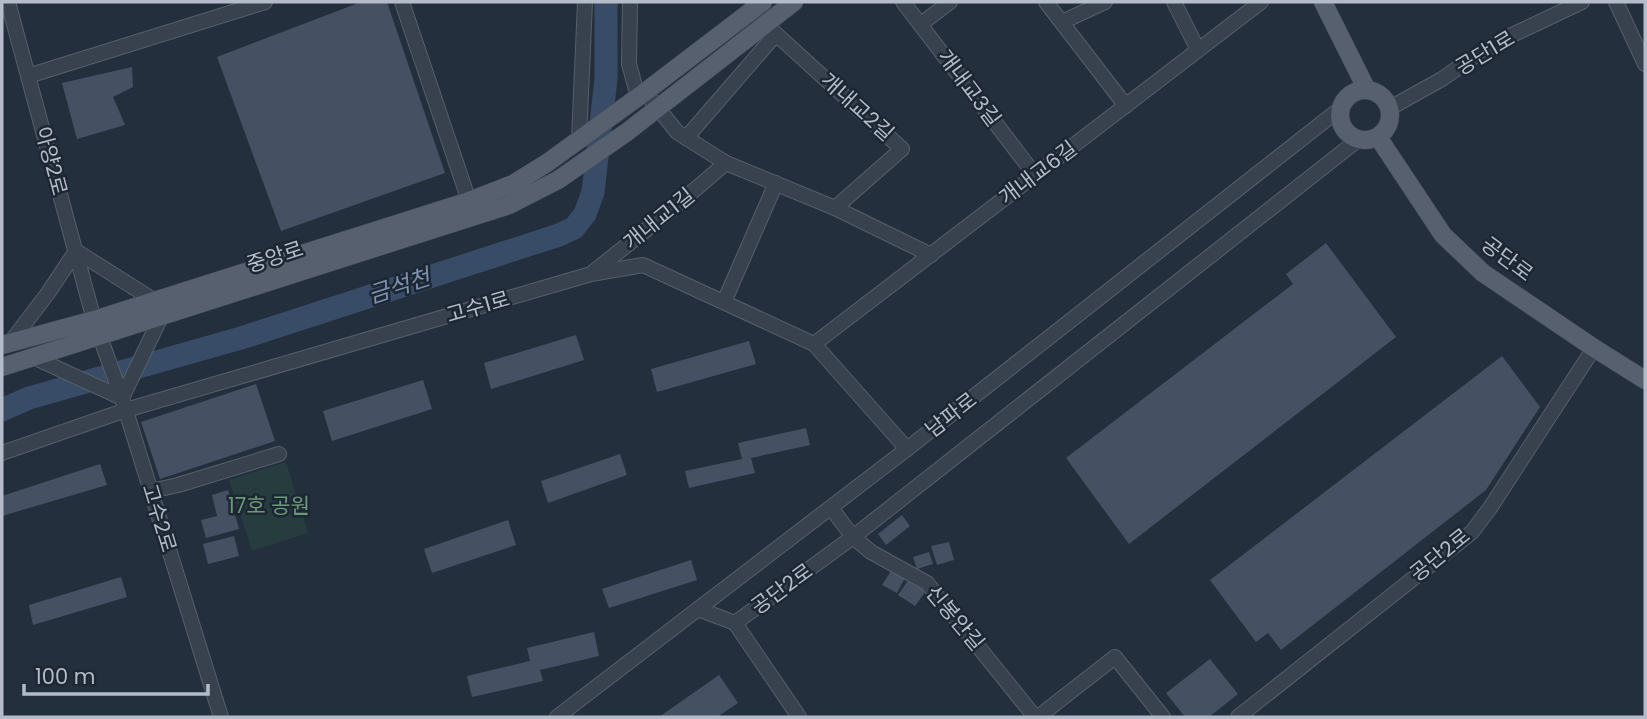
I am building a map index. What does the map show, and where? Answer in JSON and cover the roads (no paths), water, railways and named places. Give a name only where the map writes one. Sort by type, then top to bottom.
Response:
[{"type":"main road","points":[[642,95],[763,2]]},
{"type":"main road","points":[[657,107],[770,29],[794,2]]},
{"type":"main road","points":[[1323,2],[1367,90]]},
{"type":"main road","points":[[1367,90],[1384,97],[1391,115],[1388,127],[1378,137],[1366,140],[1347,133],[1340,115],[1348,97],[1367,90]]},
{"type":"main road","name":"중앙로","points":[[2,367],[100,336],[158,309],[513,184],[642,95]]},
{"type":"main road","name":"중앙로","points":[[158,309],[509,205],[558,180],[627,132],[657,107]]},
{"type":"main road","name":"공단로","points":[[1378,137],[1443,235],[1483,273],[1645,380]]},
{"type":"main road","name":"중앙로","points":[[6,344],[100,336]]},
{"type":"street","name":"아양2로","points":[[8,2],[100,336]]},
{"type":"street","points":[[28,76],[265,2]]},
{"type":"street","points":[[402,2],[469,201]]},
{"type":"street","points":[[579,139],[585,2]]},
{"type":"street","points":[[630,2],[629,64],[642,95],[657,107],[677,132],[726,163],[835,208],[931,255]]},
{"type":"street","name":"개내교3길","points":[[903,2],[1035,175]]},
{"type":"street","points":[[921,24],[950,2]]},
{"type":"street","points":[[1046,2],[1126,106]]},
{"type":"street","points":[[1062,22],[1105,2]]},
{"type":"street","points":[[1174,2],[1198,50]]},
{"type":"street","name":"개내교6길","points":[[814,344],[1261,2]]},
{"type":"street","name":"공단1로","points":[[1390,108],[1512,35],[1582,2]]},
{"type":"street","points":[[1616,2],[1645,64]]},
{"type":"street","points":[[686,138],[770,29]]},
{"type":"street","name":"개내교2길","points":[[770,29],[902,149],[835,208]]},
{"type":"street","name":"남파로","points":[[557,717],[907,449],[1341,108]]},
{"type":"street","name":"공단2로","points":[[799,717],[735,623],[852,537],[1359,139]]},
{"type":"street","name":"개내교1길","points":[[591,274],[726,163]]},
{"type":"street","points":[[724,303],[776,183]]},
{"type":"street","points":[[6,344],[48,293],[76,251],[158,309],[153,334],[124,404],[33,357]]},
{"type":"street","name":"고수1로","points":[[2,453],[124,404],[591,274],[643,265],[814,344],[907,449]]},
{"type":"street","name":"고수2로","points":[[100,336],[124,404],[221,717]]},
{"type":"street","name":"공단2로","points":[[1238,717],[1472,532],[1490,509],[1594,348]]},
{"type":"street","points":[[151,491],[279,454]]},
{"type":"street","name":"신봉안길","points":[[831,508],[852,537],[871,552],[927,583],[1036,717]]},
{"type":"street","points":[[698,609],[735,623]]},
{"type":"street","points":[[1036,717],[1115,657],[1163,717]]},
{"type":"waterway","name":"금석천","points":[[2,410],[29,398],[241,338],[574,228],[585,214],[593,192],[606,79],[606,2]]},
{"type":"park label","name":"17호 공원","points":[[269,506]]}]
